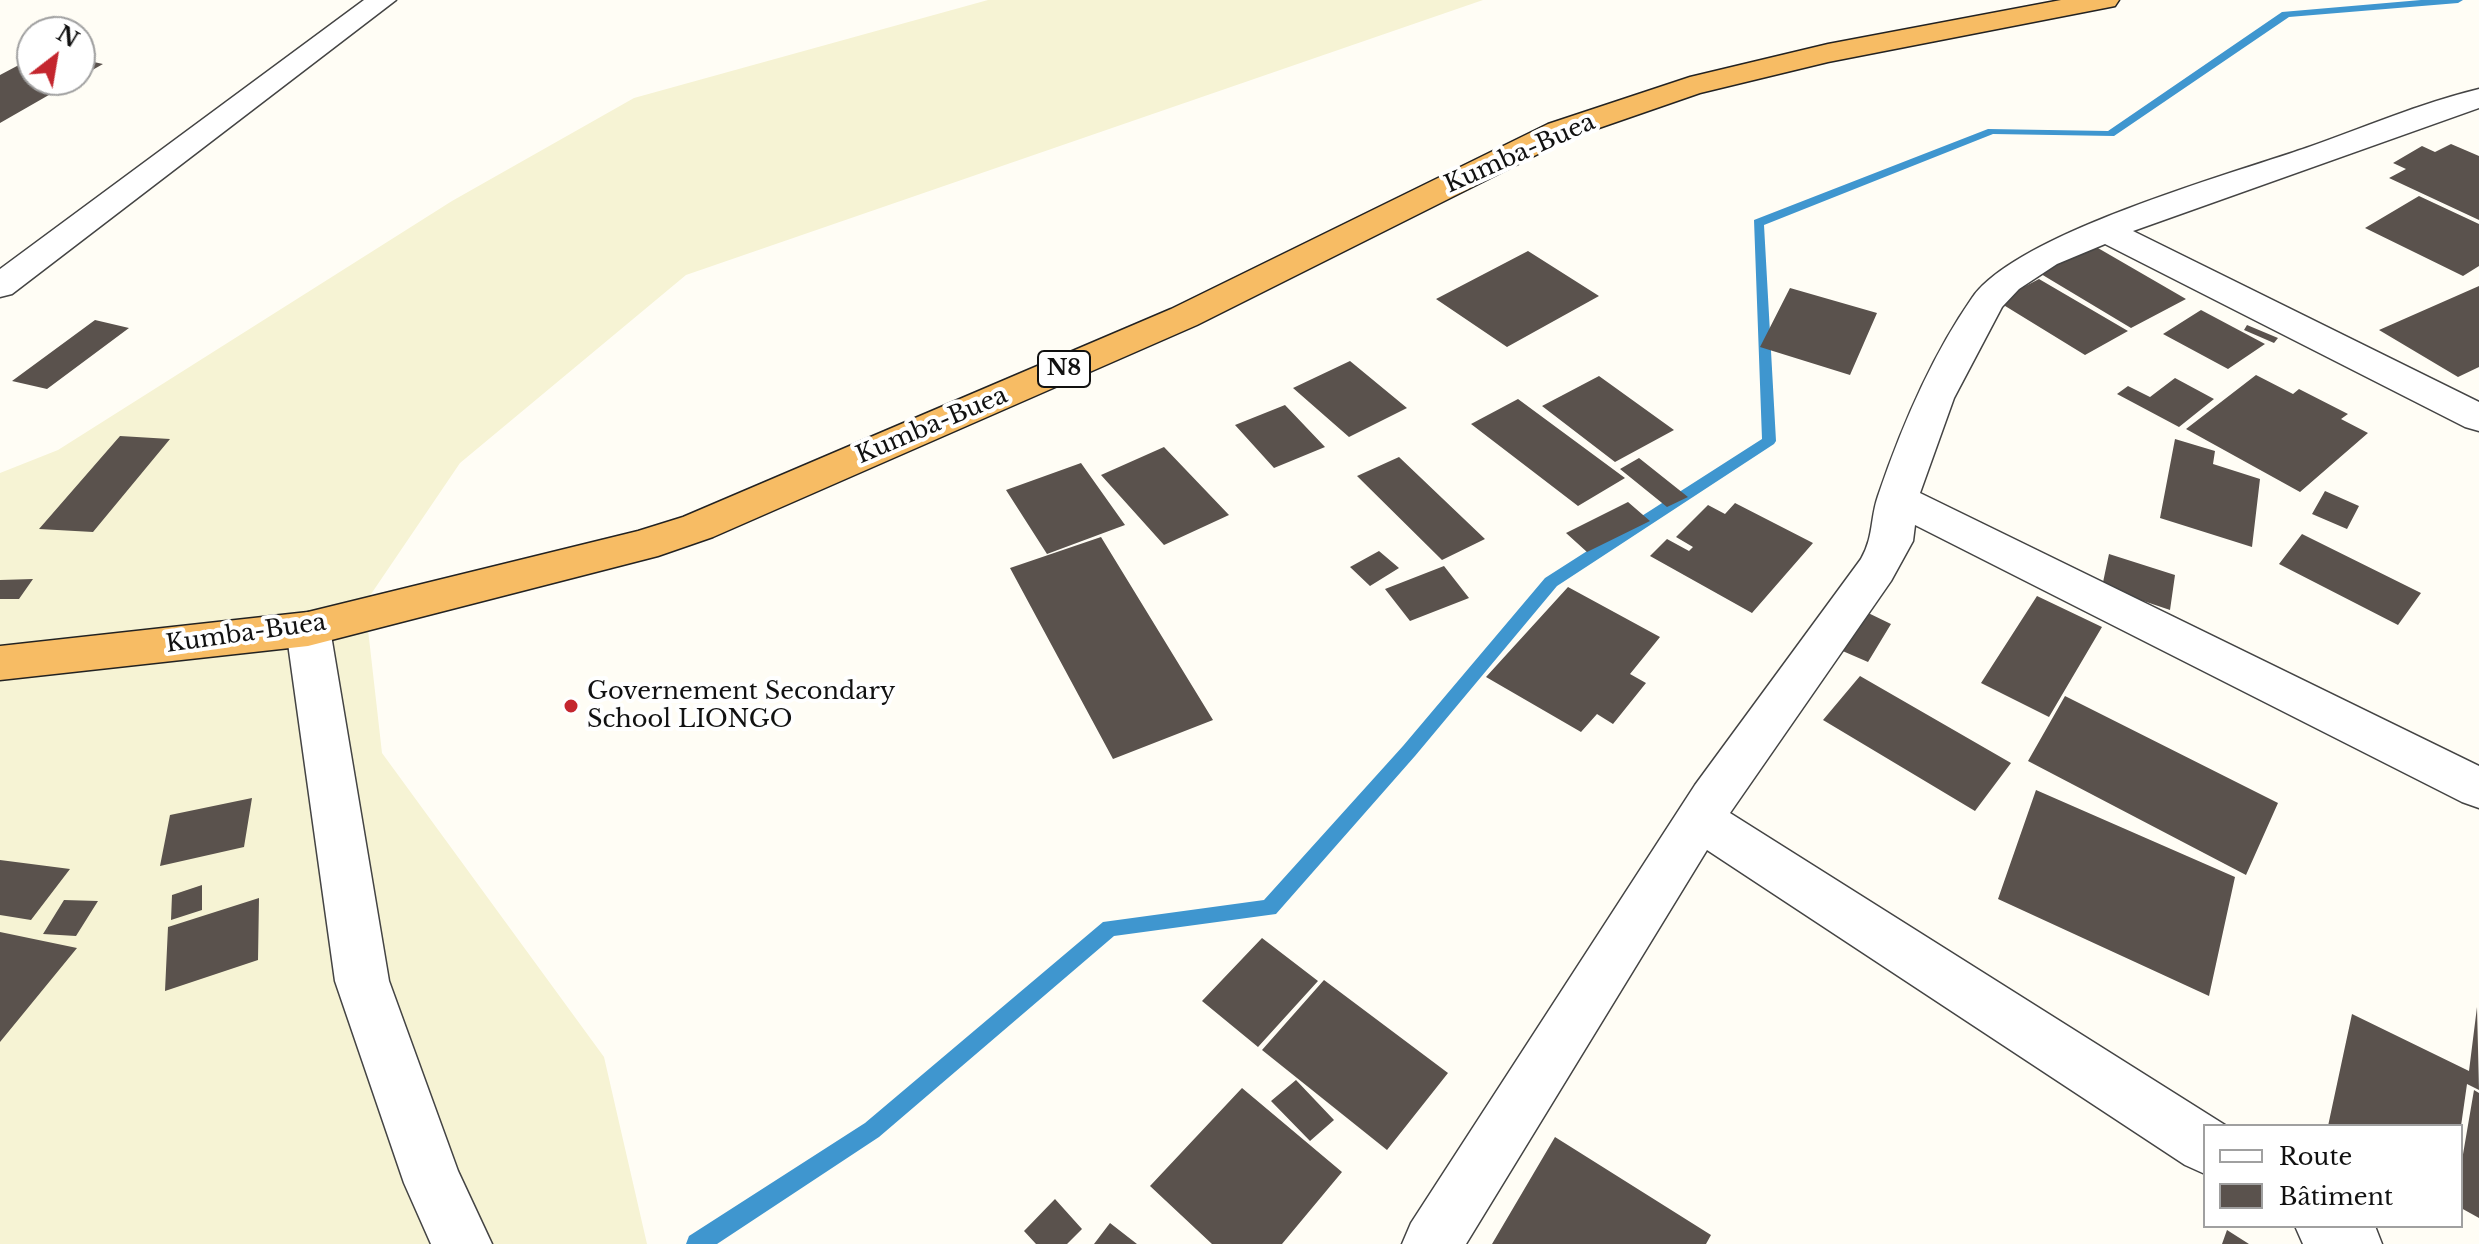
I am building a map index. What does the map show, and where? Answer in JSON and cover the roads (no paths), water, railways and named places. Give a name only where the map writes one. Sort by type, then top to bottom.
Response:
[{"type":"highway","name":"Kumba-Buea","points":[[0,663],[308,629],[643,545],[698,527],[1184,317],[1559,131],[1690,86],[1813,56],[2105,0]]},
{"type":"street","points":[[0,286],[382,0]]},
{"type":"street","points":[[1432,1244],[1699,819],[1876,570],[1892,541],[1897,499],[1935,398],[1987,302],[2007,282],[2045,257],[2106,231],[2468,110]]},
{"type":"street","points":[[2106,231],[2479,418]]},
{"type":"street","points":[[1897,499],[2479,788]]},
{"type":"street","points":[[308,629],[362,981],[433,1183],[462,1244]]},
{"type":"street","points":[[1699,819],[2203,1144]]},
{"type":"street","points":[[2328,1228],[2352,1244]]},
{"type":"waterway","points":[[697,1244],[872,1130],[1110,928],[1269,908],[1409,751],[1551,582],[1769,441],[1758,223],[1992,131],[2110,134],[2286,14],[2458,0]]},
{"type":"place","name":"Governement Secondary School LIONGO","points":[[571,706]]}]
